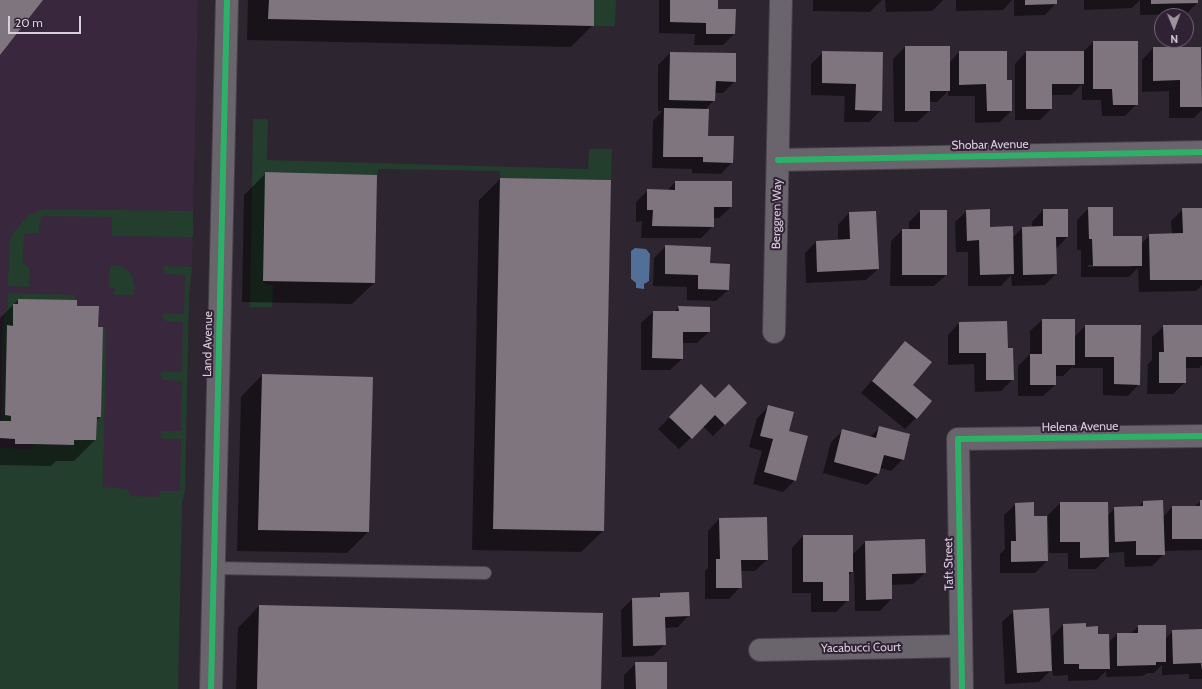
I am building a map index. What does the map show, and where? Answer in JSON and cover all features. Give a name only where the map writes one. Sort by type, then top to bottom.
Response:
[{"type":"street","name":"Land Avenue","points":[[211,689],[227,0]]},
{"type":"street","name":"Berggren Way","points":[[774,332],[781,0]]},
{"type":"street","name":"Shobar Avenue","points":[[778,160],[1202,152]]},
{"type":"street","name":"Helena Avenue","points":[[958,439],[1202,436]]},
{"type":"street","name":"Taft Street","points":[[958,439],[962,689]]},
{"type":"street","name":"Yacabucci Court","points":[[760,650],[961,646]]},
{"type":"lane","points":[[214,568],[485,573]]},
{"type":"shaded area","points":[[0,0],[198,0],[192,267],[189,294],[185,491],[182,502],[178,689],[0,689]]},
{"type":"green space","points":[[594,0],[616,0],[615,26],[594,26]]},
{"type":"green space","points":[[253,119],[266,119],[268,121],[267,160],[588,169],[589,149],[612,149],[611,180],[500,178],[500,171],[378,169],[377,175],[266,172],[263,281],[266,285],[273,285],[272,307],[250,307]]},
{"type":"green space","points":[[44,209],[193,211],[193,237],[112,236],[112,217],[41,216],[39,233],[24,234],[23,264],[28,266],[29,269],[29,287],[8,286],[9,244],[12,234],[29,215]]},
{"type":"green space","points":[[115,265],[123,267],[131,274],[135,288],[133,295],[114,295],[115,288],[109,288],[110,267]]},
{"type":"green space","points":[[166,266],[192,267],[189,294],[185,491],[182,502],[178,689],[0,689],[0,448],[32,449],[33,444],[73,445],[74,440],[96,440],[97,417],[101,417],[103,327],[106,328],[103,487],[127,489],[131,496],[158,497],[161,491],[180,491],[181,439],[163,439],[160,433],[162,431],[181,431],[182,381],[164,380],[160,375],[162,372],[182,372],[183,322],[165,321],[162,316],[163,313],[184,314],[185,275],[165,274],[163,268]]},
{"type":"green space","points":[[8,293],[75,295],[75,300],[18,299],[18,304],[13,305],[13,326],[7,326],[5,415],[11,416],[11,421],[1,421],[2,333],[5,311],[8,308]]},
{"type":"water","points":[[635,248],[646,249],[650,254],[649,281],[644,284],[644,289],[636,288],[636,283],[631,279],[631,251]]},
{"type":"building","points":[[0,0],[43,0],[0,55]]},
{"type":"building","points":[[269,0],[594,0],[594,26],[268,19]]},
{"type":"building","points":[[670,0],[718,0],[718,9],[736,9],[735,34],[706,34],[706,23],[670,22]]},
{"type":"building","points":[[1025,0],[1057,0],[1057,4],[1025,5]]},
{"type":"building","points":[[1151,0],[1198,0],[1198,3],[1151,4]]},
{"type":"building","points":[[1093,41],[1138,41],[1138,105],[1113,105],[1112,89],[1093,89]]},
{"type":"building","points":[[905,46],[950,46],[950,91],[930,91],[930,111],[905,111]]},
{"type":"building","points":[[1153,47],[1201,47],[1202,107],[1180,107],[1180,80],[1153,81]]},
{"type":"building","points":[[822,51],[883,52],[882,111],[855,110],[856,84],[822,83]]},
{"type":"building","points":[[959,51],[1007,51],[1007,80],[1012,80],[1012,111],[987,111],[986,84],[959,85]]},
{"type":"building","points":[[1026,51],[1084,51],[1084,84],[1052,84],[1052,109],[1026,109]]},
{"type":"building","points":[[670,52],[736,53],[736,82],[716,81],[715,101],[669,100]]},
{"type":"building","points":[[664,108],[709,109],[708,136],[734,136],[733,163],[703,162],[703,157],[663,157]]},
{"type":"building","points":[[265,172],[377,175],[375,283],[263,281]]},
{"type":"building","points":[[500,178],[611,180],[604,531],[493,529]]},
{"type":"building","points":[[675,181],[732,181],[732,207],[714,207],[714,227],[652,226],[653,210],[647,210],[647,189],[675,190]]},
{"type":"building","points":[[1088,207],[1113,207],[1113,236],[1142,236],[1142,266],[1093,266],[1092,239],[1089,239]]},
{"type":"building","points":[[1182,208],[1202,208],[1202,280],[1150,280],[1149,234],[1183,233]]},
{"type":"building","points":[[990,209],[990,227],[1013,226],[1014,274],[980,275],[979,240],[967,241],[966,210]]},
{"type":"building","points":[[1043,209],[1068,209],[1068,237],[1056,237],[1057,274],[1023,275],[1022,227],[1043,226]]},
{"type":"building","points":[[920,210],[947,210],[947,275],[902,275],[902,229],[920,229]]},
{"type":"building","points":[[876,211],[879,269],[817,272],[816,241],[850,239],[849,212]]},
{"type":"building","points":[[665,245],[711,247],[710,263],[730,264],[729,290],[698,289],[698,275],[665,274]]},
{"type":"building","points":[[18,299],[77,300],[77,306],[99,306],[98,327],[103,327],[101,417],[97,417],[96,440],[74,440],[74,445],[15,444],[15,439],[0,438],[0,421],[11,421],[11,416],[5,415],[7,325],[13,326],[13,304],[18,304]]},
{"type":"building","points":[[678,306],[710,307],[710,332],[683,332],[683,359],[652,358],[653,311],[679,311]]},
{"type":"building","points":[[1042,319],[1075,319],[1075,365],[1056,365],[1056,385],[1030,385],[1030,354],[1042,354]]},
{"type":"building","points":[[1007,321],[1008,348],[1013,348],[1014,380],[986,380],[986,353],[959,353],[959,322]]},
{"type":"building","points":[[1085,325],[1141,325],[1140,385],[1114,384],[1114,357],[1085,357]]},
{"type":"building","points":[[1163,325],[1202,325],[1202,357],[1186,357],[1186,383],[1159,383],[1159,352],[1164,352]]},
{"type":"building","points":[[905,341],[932,362],[913,385],[932,401],[917,419],[872,381]]},
{"type":"building","points":[[262,374],[373,377],[369,532],[258,530]]},
{"type":"building","points":[[701,384],[715,398],[729,384],[747,403],[725,425],[715,415],[692,439],[669,417]]},
{"type":"building","points":[[768,405],[794,412],[789,431],[808,436],[796,481],[764,472],[773,439],[760,436]]},
{"type":"building","points":[[879,426],[910,434],[904,460],[884,455],[879,474],[834,462],[842,429],[876,438]]},
{"type":"building","points":[[1163,500],[1165,555],[1136,555],[1136,541],[1115,542],[1114,507],[1143,506],[1143,501]]},
{"type":"building","points":[[1200,500],[1202,500],[1202,539],[1172,539],[1172,506],[1200,506]]},
{"type":"building","points":[[1034,502],[1034,516],[1047,516],[1048,561],[1011,562],[1011,541],[1016,541],[1015,503]]},
{"type":"building","points":[[1060,502],[1108,502],[1109,557],[1080,558],[1080,542],[1060,542]]},
{"type":"building","points":[[767,517],[768,560],[741,560],[742,588],[716,588],[716,559],[720,559],[719,518]]},
{"type":"building","points":[[803,535],[853,535],[853,572],[849,572],[849,601],[823,601],[823,582],[803,582]]},
{"type":"building","points":[[925,539],[926,573],[892,574],[892,599],[866,600],[865,541]]},
{"type":"building","points":[[689,592],[690,616],[665,617],[666,645],[633,646],[632,598],[660,597],[660,593]]},
{"type":"building","points":[[259,605],[603,613],[601,689],[257,689]]},
{"type":"building","points":[[1049,608],[1052,671],[1017,673],[1013,610]]},
{"type":"building","points":[[1086,623],[1086,627],[1098,626],[1098,634],[1109,634],[1110,669],[1079,669],[1079,664],[1064,664],[1063,624]]},
{"type":"building","points":[[1138,625],[1166,625],[1166,662],[1156,662],[1156,665],[1117,666],[1117,633],[1138,633]]},
{"type":"building","points":[[1202,629],[1202,670],[1201,663],[1173,664],[1172,630]]},
{"type":"building","points":[[635,662],[667,662],[667,689],[636,689]]},
{"type":"cycle path","points":[[211,689],[227,0]]},
{"type":"cycle path","points":[[778,160],[1202,152]]},
{"type":"cycle path","points":[[962,689],[958,439],[1202,436]]}]
